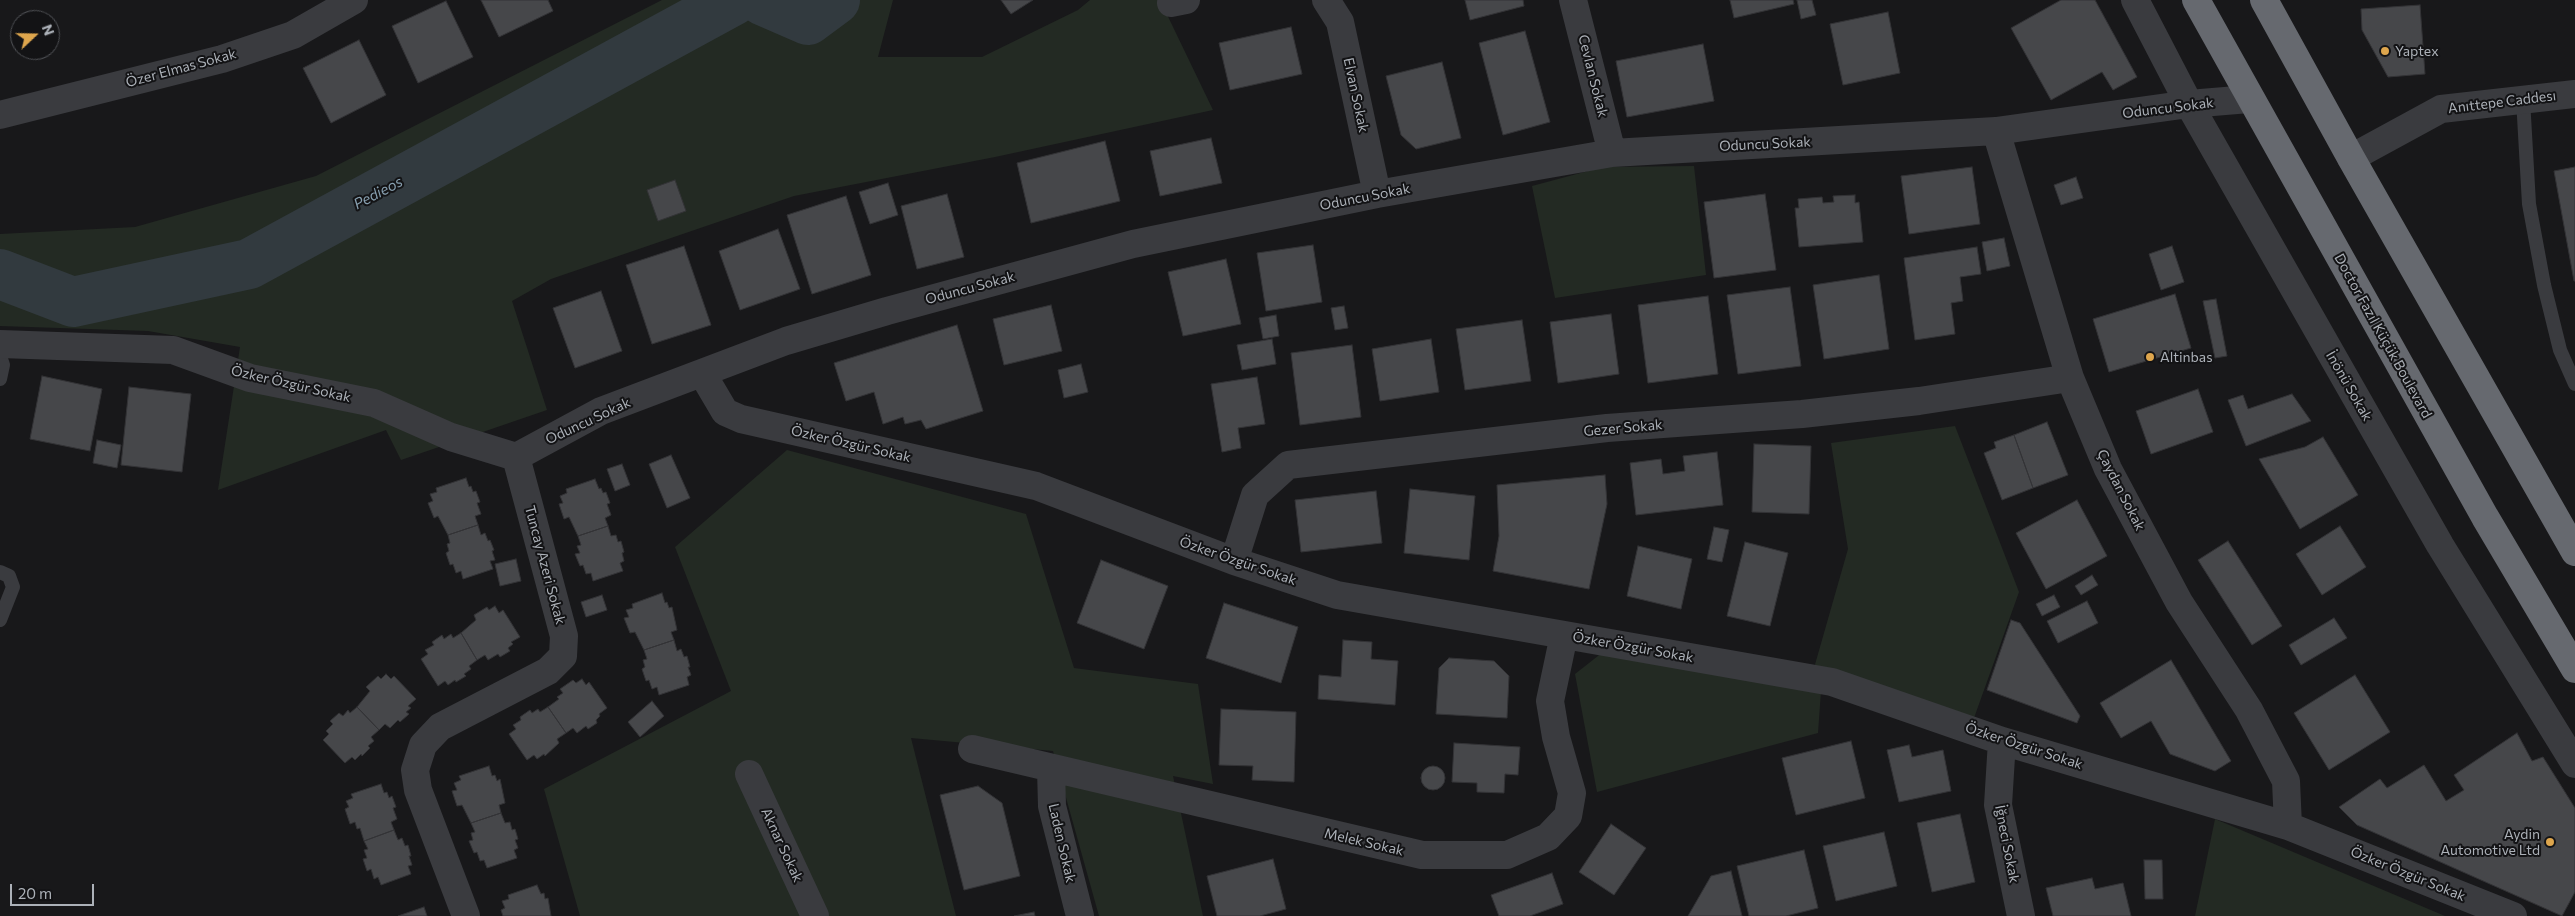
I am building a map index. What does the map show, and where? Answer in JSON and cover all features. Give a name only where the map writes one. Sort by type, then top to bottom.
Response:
[{"type":"highway","name":"Doctor Fazıl Küçük Boulevard","points":[[2196,0],[2249,99],[2485,517],[2575,669]]},
{"type":"highway","points":[[2264,0],[2351,158],[2575,552]]},
{"type":"street","name":"Özer Elmas Sokak","points":[[0,115],[239,53],[293,35],[354,0]]},
{"type":"street","name":"Elvan Sokak","points":[[1326,0],[1340,22],[1377,194]]},
{"type":"street","name":"Cevlan Sokak","points":[[1573,0],[1612,153]]},
{"type":"street","name":"İnönü Sokak","points":[[2135,0],[2189,104],[2440,545],[2575,764]]},
{"type":"street","name":"Anıttepe Caddesı","points":[[2351,158],[2442,109],[2575,94]]},
{"type":"street","name":"Oduncu Sokak","points":[[516,457],[601,411],[804,335],[1124,247],[1377,194],[1612,153],[1996,131],[2189,104],[2249,99]]},
{"type":"street","name":"Çaydan Sokak","points":[[1996,131],[2070,378],[2108,469],[2178,602],[2249,710],[2286,781],[2288,826]]},
{"type":"street","name":"Özker Özgür Sokak","points":[[0,344],[173,350],[250,378],[374,403],[451,437],[516,457]]},
{"type":"street","name":"Özker Özgür Sokak","points":[[702,373],[725,412],[741,419],[1036,486],[1234,561],[1337,595],[1832,682],[2002,741],[2288,826],[2513,916]]},
{"type":"street","name":"Gezer Sokak","points":[[1234,561],[1255,495],[1288,465],[1607,428],[1802,414],[1909,402],[2070,378]]},
{"type":"street","name":"Tuncay Azeri Sokak","points":[[466,916],[418,790],[415,770],[423,745],[440,727],[548,670],[563,656],[564,636],[516,457]]},
{"type":"street","name":"Melek Sokak","points":[[972,749],[1422,855],[1507,855],[1548,837],[1568,816],[1572,793],[1556,737],[1550,701],[1564,635]]},
{"type":"street","name":"İğneci Sokak","points":[[2002,741],[1998,805],[2021,916]]},
{"type":"street","name":"Laden Sokak","points":[[1052,769],[1052,806],[1080,916]]},
{"type":"street","name":"Aknar Sokak","points":[[749,774],[815,916]]},
{"type":"lane","points":[[2523,99],[2529,204],[2544,285],[2560,350],[2575,384]]},
{"type":"lane","points":[[0,356],[3,366],[0,379]]},
{"type":"lane","points":[[0,572],[9,576],[13,587],[0,620]]},
{"type":"shaded area","points":[[662,0],[893,0],[878,57],[982,57],[1078,10],[1090,0],[1160,0],[1213,110],[995,157],[794,196],[551,279],[512,301],[547,410],[401,460],[386,430],[218,490],[240,347],[148,331],[0,326],[0,234],[135,227],[316,176]]},
{"type":"shaded area","points":[[1694,166],[1706,275],[1555,298],[1532,186],[1603,167]]},
{"type":"shaded area","points":[[1955,426],[2019,592],[1974,718],[1814,668],[1848,549],[1831,443]]},
{"type":"shaded area","points":[[787,450],[1026,514],[1074,668],[1198,684],[1213,784],[1173,776],[1203,916],[1099,916],[1053,751],[911,738],[956,916],[580,916],[544,789],[731,691],[675,547]]},
{"type":"shaded area","points":[[1603,652],[1821,691],[1818,733],[1597,792],[1575,674]]},
{"type":"shaded area","points":[[2215,819],[2445,916],[2195,916]]},
{"type":"building","points":[[481,0],[548,0],[553,11],[499,37]]},
{"type":"building","points":[[1001,0],[1033,0],[1011,14]]},
{"type":"building","points":[[1465,0],[1523,0],[1524,6],[1470,20]]},
{"type":"building","points":[[1730,0],[1793,0],[1794,4],[1734,18]]},
{"type":"building","points":[[1797,0],[1812,0],[1816,15],[1801,19]]},
{"type":"building","points":[[2061,0],[2095,0],[2137,77],[2113,90],[2102,72],[2051,100],[2011,28]]},
{"type":"building","points":[[446,1],[473,57],[418,83],[392,26]]},
{"type":"building","points":[[2420,5],[2425,74],[2388,77],[2362,30],[2361,9]]},
{"type":"building","points":[[1888,12],[1900,73],[1843,85],[1830,24]]},
{"type":"building","points":[[1291,27],[1302,74],[1230,90],[1219,43]]},
{"type":"building","points":[[1525,31],[1550,122],[1503,135],[1479,43]]},
{"type":"building","points":[[359,40],[386,95],[331,123],[303,68]]},
{"type":"building","points":[[1703,44],[1714,101],[1627,117],[1616,61]]},
{"type":"building","points":[[1442,62],[1461,138],[1416,149],[1401,135],[1386,76]]},
{"type":"building","points":[[1211,138],[1222,183],[1160,196],[1150,151]]},
{"type":"building","points":[[1105,141],[1120,201],[1031,223],[1017,163]]},
{"type":"building","points":[[1972,167],[1980,224],[1909,234],[1901,176]]},
{"type":"building","points":[[2575,167],[2575,281],[2574,281],[2554,171]]},
{"type":"building","points":[[2076,177],[2083,198],[2061,205],[2054,185]]},
{"type":"building","points":[[675,180],[686,211],[658,221],[647,190]]},
{"type":"building","points":[[888,183],[898,215],[870,224],[859,192]]},
{"type":"building","points":[[947,194],[964,257],[917,269],[901,206]]},
{"type":"building","points":[[1765,194],[1776,270],[1714,278],[1704,202]]},
{"type":"building","points":[[1855,195],[1855,203],[1859,202],[1863,242],[1799,247],[1795,208],[1799,208],[1798,199],[1822,197],[1823,203],[1834,202],[1833,196]]},
{"type":"building","points":[[846,196],[871,275],[812,294],[787,215]]},
{"type":"building","points":[[778,229],[800,289],[740,310],[719,251]]},
{"type":"building","points":[[2004,238],[2010,266],[1987,271],[1982,242]]},
{"type":"building","points":[[1313,245],[1322,302],[1266,311],[1257,253]]},
{"type":"building","points":[[684,246],[711,325],[652,344],[626,265]]},
{"type":"building","points":[[2172,246],[2184,282],[2161,290],[2149,254]]},
{"type":"building","points":[[1977,247],[1981,274],[1960,277],[1963,301],[1951,303],[1955,334],[1915,340],[1904,258]]},
{"type":"building","points":[[1226,259],[1241,324],[1183,336],[1168,272]]},
{"type":"building","points":[[1879,275],[1889,349],[1824,359],[1813,285]]},
{"type":"building","points":[[1790,287],[1801,366],[1738,374],[1727,295]]},
{"type":"building","points":[[601,291],[622,351],[575,368],[553,308]]},
{"type":"building","points":[[2175,294],[2191,348],[2109,372],[2093,319]]},
{"type":"building","points":[[1708,296],[1718,374],[1648,383],[1638,305]]},
{"type":"building","points":[[2216,299],[2227,356],[2215,358],[2203,301]]},
{"type":"building","points":[[1051,305],[1062,351],[1004,365],[993,319]]},
{"type":"building","points":[[1344,306],[1348,328],[1335,330],[1331,308]]},
{"type":"building","points":[[1611,314],[1619,374],[1558,383],[1550,322]]},
{"type":"building","points":[[1276,315],[1279,336],[1263,339],[1259,318]]},
{"type":"building","points":[[1522,320],[1531,381],[1465,390],[1456,329]]},
{"type":"building","points":[[957,325],[983,411],[926,429],[921,420],[905,424],[903,417],[883,424],[874,392],[846,401],[834,363]]},
{"type":"building","points":[[1272,339],[1276,364],[1242,370],[1237,345]]},
{"type":"building","points":[[1431,339],[1439,392],[1380,401],[1372,349]]},
{"type":"building","points":[[1352,345],[1361,417],[1300,425],[1291,353]]},
{"type":"building","points":[[1081,364],[1088,392],[1064,398],[1058,370]]},
{"type":"building","points":[[42,376],[102,389],[90,451],[30,439]]},
{"type":"building","points":[[1257,377],[1265,424],[1238,428],[1241,448],[1222,452],[1211,384]]},
{"type":"building","points":[[129,387],[191,394],[182,472],[121,465]]},
{"type":"building","points":[[2198,389],[2213,432],[2151,454],[2136,411]]},
{"type":"building","points":[[2292,394],[2311,421],[2246,446],[2228,400],[2243,395],[2248,409]]},
{"type":"building","points":[[2047,422],[2068,475],[2033,488],[2014,435]]},
{"type":"building","points":[[2014,435],[2033,488],[2002,500],[1984,453],[1996,448],[1994,442]]},
{"type":"building","points":[[2323,437],[2358,495],[2300,529],[2259,459],[2305,447]]},
{"type":"building","points":[[97,440],[121,445],[117,468],[93,463]]},
{"type":"building","points":[[1754,444],[1811,446],[1809,514],[1752,512]]},
{"type":"building","points":[[1717,452],[1723,505],[1636,515],[1630,463],[1661,459],[1663,474],[1685,471],[1683,456]]},
{"type":"building","points":[[671,455],[690,498],[667,508],[649,464]]},
{"type":"building","points":[[622,464],[630,485],[615,491],[607,469]]},
{"type":"building","points":[[1605,475],[1607,504],[1589,589],[1493,571],[1499,536],[1497,485]]},
{"type":"building","points":[[466,478],[469,487],[471,486],[473,492],[476,491],[480,502],[477,503],[481,514],[475,516],[478,525],[448,535],[438,516],[434,518],[428,503],[433,501],[430,494],[437,492],[436,488]]},
{"type":"building","points":[[595,479],[599,489],[601,488],[603,493],[606,492],[610,503],[607,504],[611,515],[605,518],[608,526],[578,536],[569,517],[564,519],[559,504],[563,503],[560,496],[567,493],[566,489]]},
{"type":"building","points":[[1410,489],[1475,496],[1469,560],[1404,553]]},
{"type":"building","points":[[1376,491],[1382,543],[1301,552],[1295,500]]},
{"type":"building","points":[[2077,500],[2107,556],[2046,589],[2016,533]]},
{"type":"building","points":[[478,525],[481,535],[485,533],[494,550],[492,551],[495,560],[490,561],[493,569],[463,579],[461,571],[456,573],[453,564],[450,565],[446,553],[449,551],[447,544],[450,543],[448,535]]},
{"type":"building","points":[[608,526],[611,536],[616,535],[618,542],[621,541],[624,561],[620,563],[623,571],[593,581],[591,573],[586,574],[583,565],[580,566],[575,554],[580,553],[577,546],[581,545],[578,536]]},
{"type":"building","points":[[2340,526],[2366,567],[2322,595],[2296,554]]},
{"type":"building","points":[[1714,527],[1729,530],[1722,562],[1707,559]]},
{"type":"building","points":[[2228,541],[2282,626],[2252,645],[2198,560]]},
{"type":"building","points":[[1745,542],[1788,553],[1770,626],[1727,616]]},
{"type":"building","points":[[1638,546],[1692,559],[1681,609],[1627,596]]},
{"type":"building","points":[[516,559],[521,581],[500,586],[495,564]]},
{"type":"building","points":[[1101,560],[1168,586],[1144,649],[1077,623]]},
{"type":"building","points":[[2092,575],[2098,585],[2081,595],[2075,586]]},
{"type":"building","points":[[662,593],[665,603],[667,602],[669,608],[672,607],[677,630],[671,632],[674,640],[644,650],[635,632],[630,633],[624,618],[629,617],[626,610],[633,608],[632,604]]},
{"type":"building","points":[[602,595],[607,610],[586,617],[581,602]]},
{"type":"building","points":[[2054,595],[2060,607],[2042,616],[2036,604]]},
{"type":"building","points":[[2087,601],[2098,623],[2058,643],[2047,621]]},
{"type":"building","points":[[1224,603],[1298,627],[1281,683],[1206,658]]},
{"type":"building","points":[[495,606],[499,613],[503,610],[520,637],[511,642],[513,644],[508,648],[510,651],[500,657],[498,654],[488,660],[485,655],[477,660],[461,633],[476,620],[474,615],[487,607],[489,610]]},
{"type":"building","points":[[2334,618],[2347,638],[2301,665],[2289,645]]},
{"type":"building","points":[[2011,620],[2020,623],[2080,716],[2077,723],[1987,690]]},
{"type":"building","points":[[461,633],[477,660],[469,666],[471,669],[464,674],[466,676],[448,685],[445,681],[438,686],[421,659],[428,654],[425,650],[434,645],[432,642],[442,635],[444,639],[451,634],[453,638]]},
{"type":"building","points":[[674,640],[677,651],[681,649],[684,657],[687,656],[691,675],[687,677],[689,685],[659,695],[657,687],[652,689],[649,680],[646,681],[642,669],[645,667],[643,660],[647,659],[644,650]]},
{"type":"building","points":[[1343,640],[1372,642],[1371,659],[1398,661],[1395,705],[1318,699],[1319,675],[1341,677]]},
{"type":"building","points":[[1449,658],[1494,661],[1509,676],[1507,718],[1436,714],[1439,668]]},
{"type":"building","points":[[2171,660],[2231,761],[2215,771],[2170,754],[2151,721],[2121,738],[2100,703]]},
{"type":"building","points":[[386,674],[391,679],[394,676],[416,699],[408,706],[411,708],[406,712],[409,714],[400,722],[398,720],[390,728],[385,724],[379,730],[357,707],[370,691],[366,687],[378,676],[381,679]]},
{"type":"building","points":[[2355,675],[2390,732],[2329,770],[2294,713]]},
{"type":"building","points":[[582,679],[586,685],[589,682],[607,708],[599,714],[600,716],[596,720],[597,723],[588,729],[586,726],[577,733],[573,728],[566,733],[548,707],[559,699],[557,697],[563,693],[560,689],[573,680],[576,683]]},
{"type":"building","points":[[652,701],[664,716],[640,737],[628,722]]},
{"type":"building","points":[[357,707],[379,730],[371,737],[374,741],[368,746],[370,748],[362,756],[361,754],[355,760],[352,757],[345,763],[323,740],[329,734],[326,731],[333,724],[330,721],[339,713],[343,716],[348,710],[350,713]]},
{"type":"building","points":[[548,707],[566,733],[557,739],[559,743],[545,756],[544,754],[537,759],[534,755],[527,760],[509,734],[516,729],[513,725],[521,720],[520,717],[530,710],[532,713],[538,709],[540,712]]},
{"type":"building","points":[[1221,709],[1296,712],[1294,782],[1252,780],[1253,766],[1219,765]]},
{"type":"building","points":[[2517,733],[2532,761],[2543,757],[2575,808],[2575,892],[2562,916],[2357,825],[2339,807],[2380,779],[2387,788],[2424,765],[2446,801],[2464,790],[2454,775]]},
{"type":"building","points":[[1851,741],[1865,798],[1796,815],[1782,758]]},
{"type":"building","points":[[1454,743],[1520,747],[1518,775],[1505,774],[1504,793],[1477,792],[1477,783],[1452,782]]},
{"type":"building","points":[[1909,745],[1912,757],[1943,750],[1951,791],[1899,802],[1887,750]]},
{"type":"building","points":[[489,766],[492,776],[495,775],[497,781],[500,779],[505,803],[499,805],[501,813],[471,823],[462,805],[457,806],[452,791],[457,790],[454,783],[461,780],[459,776]]},
{"type":"building","points":[[1433,766],[1441,770],[1445,778],[1441,786],[1433,790],[1425,786],[1421,778],[1425,770]]},
{"type":"building","points":[[381,784],[384,793],[387,792],[389,798],[392,796],[396,807],[393,808],[397,819],[391,822],[394,830],[364,841],[360,828],[357,829],[355,822],[350,824],[345,809],[349,807],[346,801],[353,798],[351,794]]},
{"type":"building","points":[[978,786],[1002,803],[1020,876],[964,890],[940,795]]},
{"type":"building","points":[[501,813],[505,823],[510,822],[512,830],[515,829],[518,839],[515,840],[518,848],[514,850],[517,858],[487,868],[484,860],[480,861],[477,852],[474,853],[469,841],[473,840],[471,833],[475,832],[471,823]]},
{"type":"building","points":[[1960,814],[1975,882],[1932,892],[1917,823]]},
{"type":"building","points":[[1611,824],[1646,848],[1614,895],[1579,872]]},
{"type":"building","points":[[394,830],[398,840],[402,838],[405,846],[408,845],[412,865],[408,866],[411,874],[381,885],[378,877],[374,879],[371,869],[367,871],[363,859],[367,858],[364,850],[368,849],[364,841]]},
{"type":"building","points":[[1884,832],[1897,886],[1836,901],[1823,846]]},
{"type":"building","points":[[1804,850],[1818,908],[1786,916],[1749,916],[1737,866]]},
{"type":"building","points":[[1273,859],[1286,909],[1260,916],[1217,916],[1207,876]]},
{"type":"building","points":[[2144,860],[2162,860],[2163,899],[2145,899]]},
{"type":"building","points":[[1731,871],[1742,916],[1688,916],[1711,876]]},
{"type":"building","points":[[1552,873],[1563,904],[1530,916],[1499,916],[1491,895]]},
{"type":"building","points":[[2092,878],[2095,889],[2123,883],[2131,916],[2053,916],[2046,888]]},
{"type":"building","points":[[537,885],[541,894],[544,893],[545,899],[548,898],[551,916],[503,916],[501,910],[505,908],[502,901],[509,899],[508,895]]},
{"type":"building","points":[[424,907],[427,916],[398,916]]},
{"type":"building","points":[[1034,912],[1035,916],[1014,916]]},
{"type":"waterway","name":"Pedieos","points":[[0,274],[73,302],[249,264],[734,0]]},
{"type":"waterway","name":"Pedieos","points":[[762,0],[808,20],[835,0]]},
{"type":"place","name":"Yaptex","points":[[2385,51]]},
{"type":"place","name":"Altinbas","points":[[2150,357]]},
{"type":"place","name":"Aydin Automotive Ltd","points":[[2550,842]]}]
